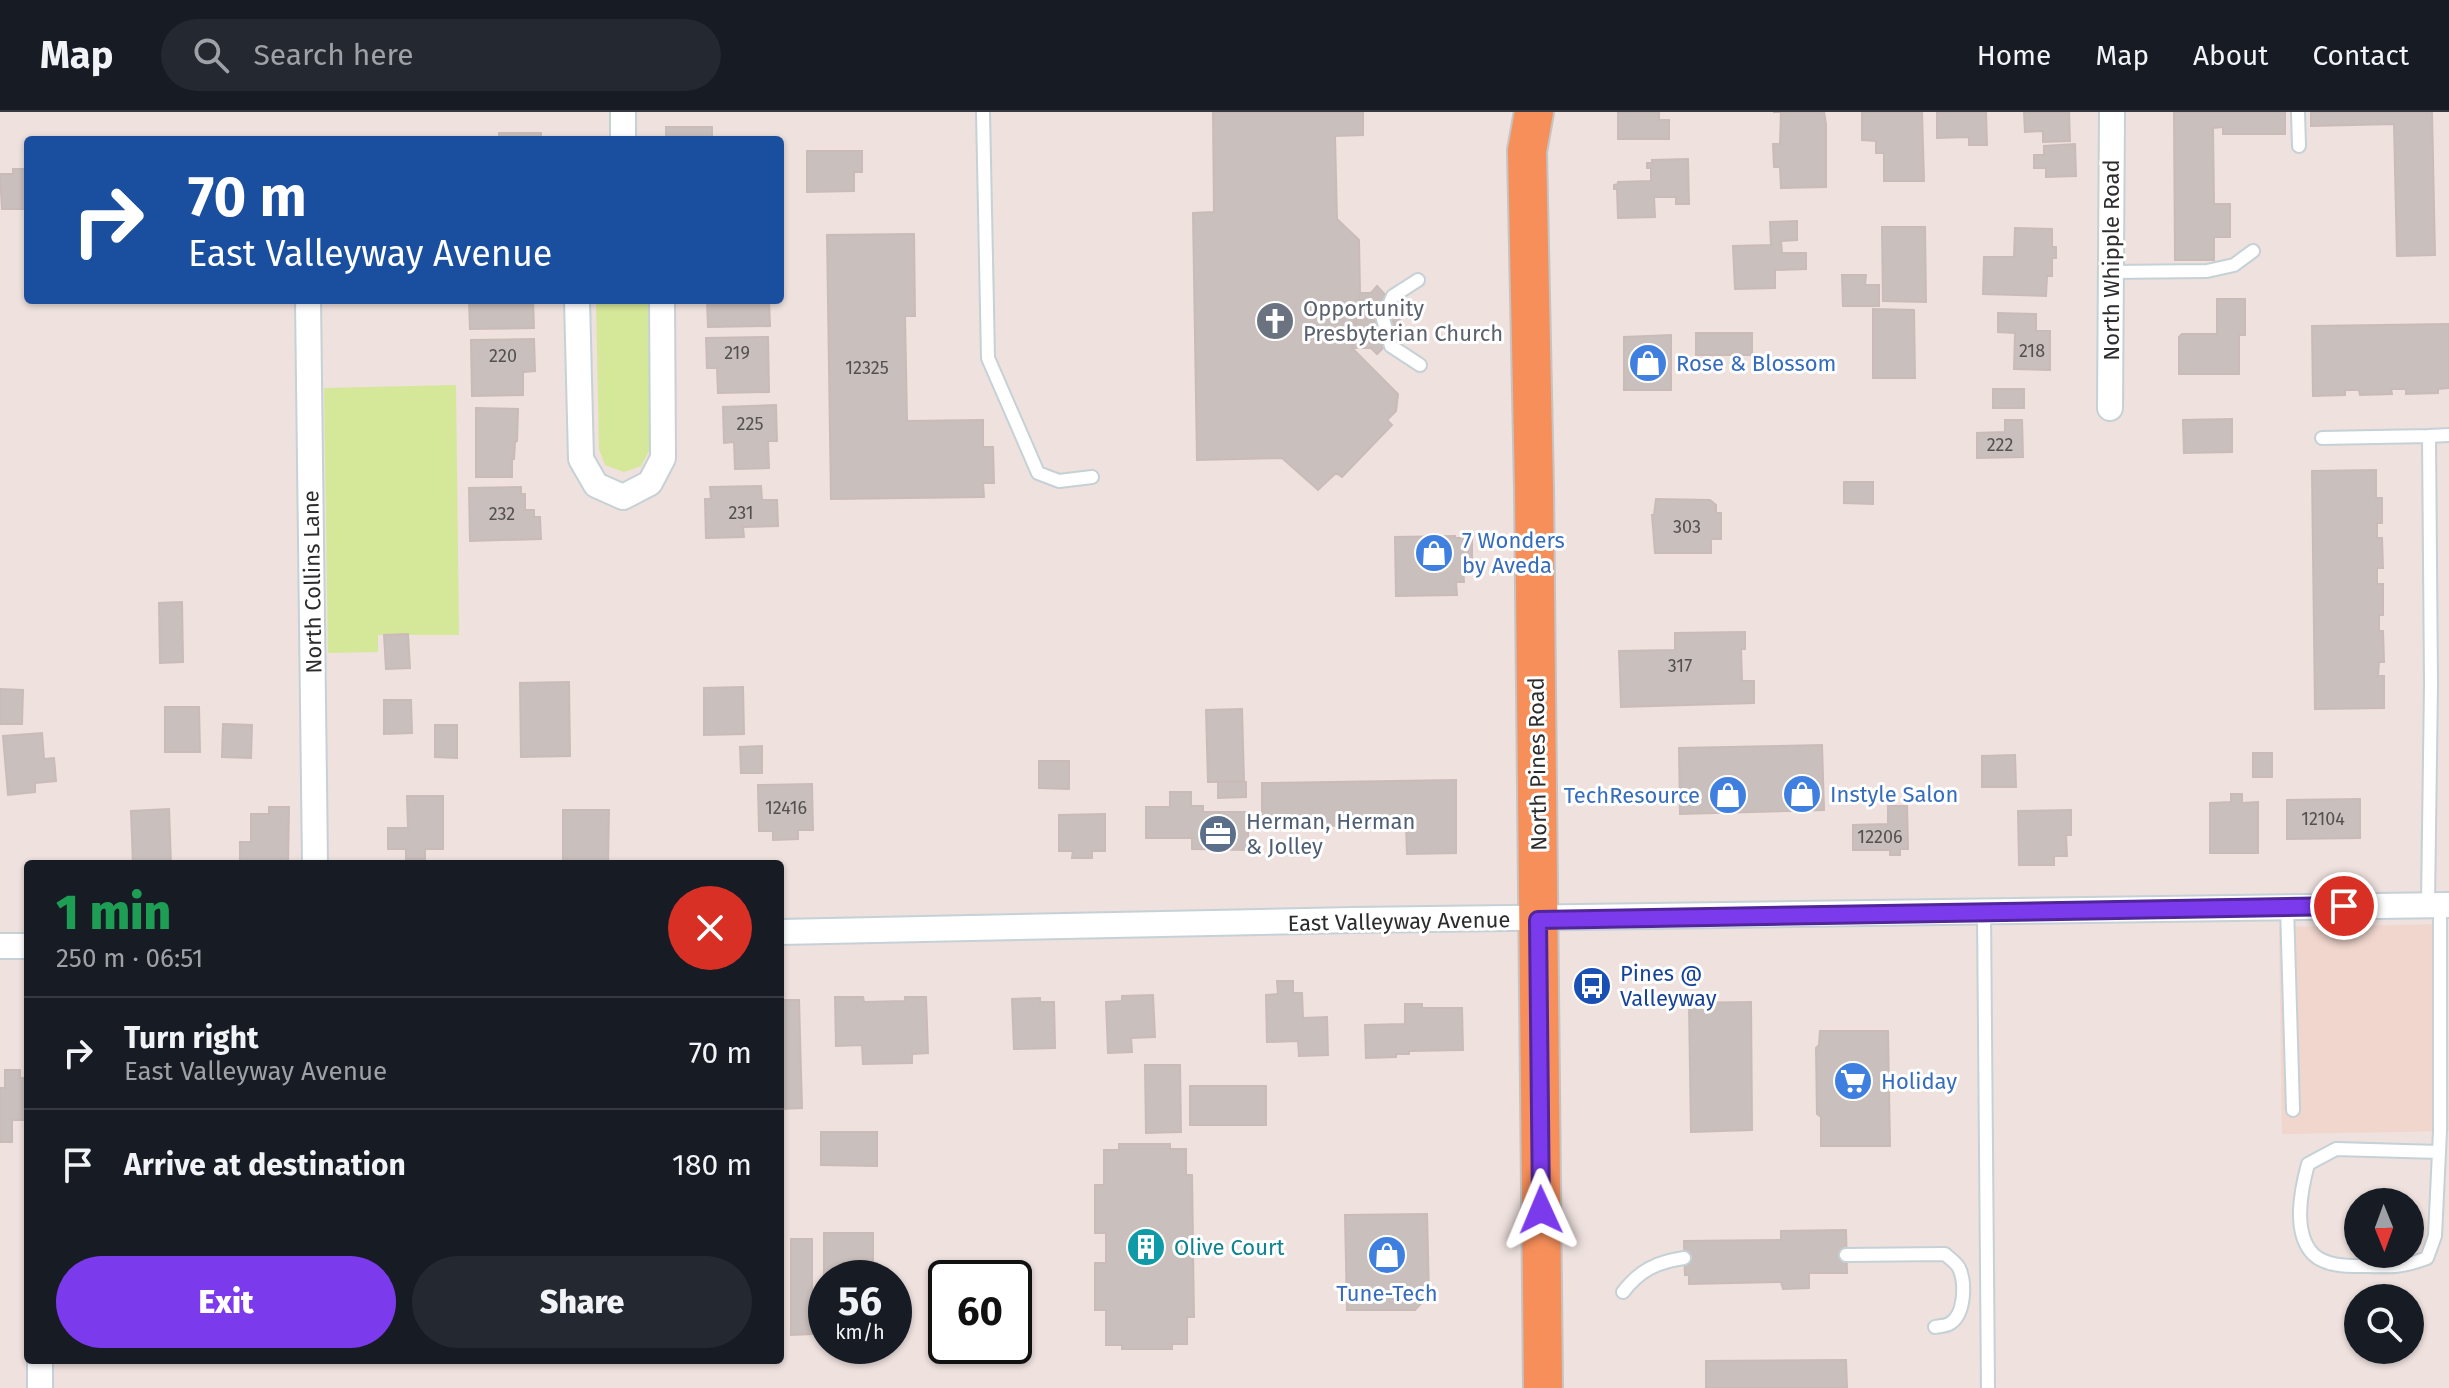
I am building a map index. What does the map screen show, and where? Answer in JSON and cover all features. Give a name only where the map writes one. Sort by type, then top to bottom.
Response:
[{"type":"main road","name":"North Pines Road","points":[[1527,121],[1543,1388]]},
{"type":"street","points":[[623,112],[623,136]]},
{"type":"street","name":"North Whipple Road","points":[[2110,408],[2112,112]]},
{"type":"street","name":"North Collins Lane","points":[[308,304],[315,860]]},
{"type":"street","points":[[577,304],[581,459],[596,485],[623,497],[650,483],[663,458],[662,304]]},
{"type":"street","name":"East Valleyway Avenue","points":[[784,932],[1353,920],[1538,920],[2439,905]]},
{"type":"street","points":[[0,946],[24,946]]},
{"type":"street","points":[[40,1364],[40,1388]]},
{"type":"lane","points":[[983,112],[988,358],[1038,473],[1059,481],[1092,477]]},
{"type":"lane","points":[[2298,112],[2299,146]]},
{"type":"lane","points":[[2111,272],[2207,271],[2234,265],[2253,251]]},
{"type":"lane","points":[[1418,280],[1393,296],[1383,319],[1391,346],[1420,365]]},
{"type":"lane","points":[[2322,438],[2449,435]]},
{"type":"lane","points":[[2429,436],[2431,684],[2439,905],[2439,1152],[2435,1236],[2427,1258],[2402,1267],[2339,1266],[2313,1254],[2301,1231],[2300,1194],[2308,1164],[2336,1149],[2439,1152]]},
{"type":"lane","points":[[2287,907],[2293,1110]]},
{"type":"lane","points":[[1984,912],[1988,1388]]},
{"type":"lane","points":[[1846,1255],[1945,1254],[1957,1264],[1963,1278],[1963,1297],[1959,1314],[1949,1324],[1935,1327]]},
{"type":"lane","points":[[1623,1292],[1637,1274],[1654,1265],[1684,1258]]},
{"type":"shaded area","points":[[2447,924],[2449,1131],[2282,1134],[2279,927]]},
{"type":"green space","points":[[596,304],[648,304],[650,449],[641,466],[624,472],[605,465],[599,449]]},
{"type":"green space","points":[[456,385],[459,635],[378,635],[378,652],[328,653],[324,388]]},
{"type":"building","name":"Opportunity Presbyterian Church","points":[[1213,112],[1363,112],[1363,135],[1335,136],[1337,219],[1359,240],[1360,293],[1352,348],[1398,394],[1396,411],[1387,420],[1392,425],[1342,477],[1336,473],[1318,490],[1282,458],[1197,460],[1193,213],[1214,212]]},
{"type":"building","points":[[1618,112],[1659,112],[1659,120],[1669,120],[1669,139],[1618,139]]},
{"type":"building","points":[[1781,112],[1824,112],[1826,187],[1781,188],[1780,167],[1774,167],[1773,144],[1780,144]]},
{"type":"building","points":[[1862,112],[1922,112],[1924,181],[1884,181],[1884,153],[1876,153],[1876,141],[1862,140]]},
{"type":"building","points":[[1937,112],[1986,112],[1987,145],[1969,145],[1969,137],[1937,138]]},
{"type":"building","points":[[2024,112],[2069,112],[2070,141],[2043,142],[2043,131],[2025,132]]},
{"type":"building","points":[[2174,112],[2285,112],[2285,134],[2223,134],[2223,127],[2213,128],[2214,204],[2230,204],[2230,237],[2214,237],[2214,260],[2175,260]]},
{"type":"building","points":[[2311,112],[2432,112],[2435,255],[2397,256],[2394,124],[2311,126]]},
{"type":"building","points":[[666,127],[712,127],[712,136],[666,136]]},
{"type":"building","points":[[499,133],[541,133],[541,136],[499,136]]},
{"type":"building","points":[[2075,144],[2076,176],[2046,177],[2046,168],[2034,168],[2034,155],[2044,155],[2044,146]]},
{"type":"building","points":[[807,151],[862,151],[862,172],[854,172],[854,191],[807,192]]},
{"type":"building","points":[[1688,159],[1689,204],[1676,204],[1676,197],[1654,197],[1655,217],[1618,218],[1617,189],[1614,185],[1618,182],[1651,181],[1651,168],[1647,168],[1647,163],[1652,163],[1652,160]]},
{"type":"building","points":[[13,169],[24,169],[24,209],[2,209],[0,174],[13,174]]},
{"type":"building","points":[[1797,221],[1797,240],[1781,241],[1782,253],[1806,253],[1806,269],[1775,270],[1775,288],[1735,289],[1733,246],[1771,245],[1770,222]]},
{"type":"building","points":[[1882,227],[1925,227],[1926,302],[1883,301]]},
{"type":"building","points":[[2015,228],[2052,229],[2052,247],[2056,247],[2056,258],[2052,258],[2052,276],[2047,276],[2046,296],[1983,294],[1984,257],[2014,257]]},
{"type":"building","points":[[914,234],[915,316],[905,316],[907,421],[983,420],[983,447],[993,447],[994,483],[983,483],[984,497],[831,499],[827,235]]},
{"type":"building","points":[[1842,275],[1866,275],[1865,285],[1879,285],[1879,306],[1843,306]]},
{"type":"building","points":[[1377,286],[1399,310],[1400,331],[1377,354],[1371,348],[1352,348],[1360,293],[1371,293]]},
{"type":"building","points":[[2217,299],[2245,299],[2245,335],[2239,335],[2239,374],[2179,374],[2179,337],[2182,334],[2217,334]]},
{"type":"building","points":[[469,304],[533,304],[534,328],[470,329]]},
{"type":"building","points":[[707,304],[769,304],[770,326],[708,327]]},
{"type":"building","points":[[1873,309],[1914,310],[1915,378],[1873,378]]},
{"type":"building","points":[[1998,313],[2036,314],[2036,331],[2050,331],[2050,370],[2014,369],[2015,333],[1998,332]]},
{"type":"building","points":[[2449,324],[2449,388],[2438,389],[2438,393],[2406,394],[2406,389],[2391,389],[2392,394],[2360,395],[2359,390],[2345,390],[2345,395],[2313,396],[2312,326]]},
{"type":"building","points":[[1696,333],[1752,333],[1752,355],[1696,355]]},
{"type":"building","name":"Rose & Blossom","points":[[1671,335],[1671,390],[1624,390],[1624,337]]},
{"type":"building","points":[[768,337],[769,392],[718,393],[717,368],[707,368],[706,338]]},
{"type":"building","points":[[534,339],[535,371],[523,372],[523,395],[472,396],[471,340]]},
{"type":"building","points":[[1993,389],[2024,389],[2024,408],[1993,408]]},
{"type":"building","points":[[776,405],[777,441],[768,441],[769,468],[735,469],[734,442],[724,443],[723,407]]},
{"type":"building","points":[[476,408],[518,409],[512,477],[476,477]]},
{"type":"building","points":[[2232,419],[2232,452],[2184,453],[2183,420]]},
{"type":"building","points":[[2005,420],[2022,420],[2023,457],[1977,458],[1977,433],[2005,432]]},
{"type":"building","points":[[2376,470],[2376,498],[2382,498],[2382,523],[2377,523],[2377,538],[2382,538],[2383,568],[2377,568],[2377,584],[2383,584],[2383,615],[2379,615],[2379,631],[2383,631],[2384,662],[2379,662],[2378,676],[2384,676],[2384,708],[2315,709],[2312,471]]},
{"type":"building","points":[[1844,482],[1873,482],[1873,504],[1844,503]]},
{"type":"building","points":[[761,486],[762,500],[777,500],[778,526],[743,527],[744,537],[706,538],[705,499],[711,499],[710,487]]},
{"type":"building","points":[[521,487],[521,494],[525,494],[525,510],[534,510],[534,517],[540,517],[541,539],[470,541],[469,488]]},
{"type":"building","points":[[1656,499],[1710,500],[1716,505],[1716,513],[1721,513],[1721,539],[1711,539],[1711,553],[1655,553],[1652,515]]},
{"type":"building","name":"7 Wonders by Aveda","points":[[1395,537],[1472,538],[1472,568],[1463,568],[1464,582],[1456,582],[1457,595],[1396,596]]},
{"type":"building","points":[[182,602],[183,662],[160,663],[159,603]]},
{"type":"building","points":[[1745,632],[1745,649],[1741,649],[1742,681],[1754,681],[1754,703],[1621,707],[1619,651],[1675,650],[1675,633]]},
{"type":"building","points":[[408,634],[410,668],[386,669],[384,635]]},
{"type":"building","points":[[569,682],[570,756],[521,757],[520,683]]},
{"type":"building","points":[[743,687],[744,734],[704,735],[704,688]]},
{"type":"building","points":[[0,689],[23,690],[22,724],[0,724]]},
{"type":"building","points":[[384,700],[411,700],[412,733],[384,734]]},
{"type":"building","points":[[165,707],[199,707],[200,752],[165,752]]},
{"type":"building","points":[[1242,709],[1244,781],[1208,782],[1206,710]]},
{"type":"building","points":[[223,724],[252,725],[251,758],[222,757]]},
{"type":"building","points":[[435,725],[457,725],[457,758],[435,757]]},
{"type":"building","points":[[42,733],[44,759],[54,758],[56,781],[35,783],[35,792],[8,795],[3,736]]},
{"type":"building","points":[[1822,745],[1824,810],[1680,814],[1679,748]]},
{"type":"building","points":[[762,746],[762,773],[741,773],[740,747]]},
{"type":"building","points":[[2253,753],[2272,753],[2272,777],[2253,777]]},
{"type":"building","points":[[2015,755],[2016,787],[1982,787],[1982,756]]},
{"type":"building","points":[[1039,761],[1069,761],[1069,789],[1039,788]]},
{"type":"building","points":[[1456,780],[1456,853],[1407,854],[1406,825],[1296,826],[1296,821],[1262,820],[1262,783]]},
{"type":"building","points":[[1218,782],[1246,782],[1246,797],[1218,798]]},
{"type":"building","points":[[812,784],[813,830],[798,830],[798,839],[773,840],[773,831],[759,831],[758,785]]},
{"type":"building","points":[[1170,792],[1191,792],[1191,806],[1203,806],[1203,812],[1248,812],[1248,850],[1192,849],[1192,838],[1146,838],[1146,807],[1170,807]]},
{"type":"building","points":[[2231,794],[2242,794],[2242,803],[2258,802],[2258,853],[2210,853],[2210,803],[2231,802]]},
{"type":"building","points":[[407,796],[443,796],[443,849],[425,849],[425,859],[406,859],[406,849],[388,849],[388,828],[408,828]]},
{"type":"building","points":[[2360,799],[2360,838],[2287,839],[2287,800]]},
{"type":"building","points":[[1888,806],[1907,806],[1908,849],[1900,849],[1900,855],[1890,855],[1890,850],[1853,850],[1853,825],[1888,824]]},
{"type":"building","points":[[269,807],[289,807],[288,860],[240,860],[240,842],[251,842],[251,814],[269,814]]},
{"type":"building","points":[[169,809],[171,860],[133,860],[131,811]]},
{"type":"building","points":[[563,810],[609,810],[608,860],[563,860]]},
{"type":"building","points":[[2071,810],[2071,835],[2066,835],[2067,856],[2054,856],[2054,865],[2019,865],[2018,811]]},
{"type":"building","points":[[1105,814],[1105,851],[1092,851],[1092,858],[1072,858],[1073,851],[1059,851],[1059,815]]},
{"type":"building","points":[[1277,981],[1293,981],[1293,993],[1302,993],[1303,1018],[1327,1017],[1328,1055],[1299,1056],[1298,1041],[1267,1042],[1266,995],[1278,994]]},
{"type":"building","points":[[1153,995],[1155,1037],[1131,1038],[1132,1052],[1108,1053],[1106,1002],[1122,1001],[1122,996]]},
{"type":"building","points":[[835,997],[863,997],[864,1002],[926,997],[928,1053],[912,1054],[912,1063],[863,1064],[862,1045],[836,1046]]},
{"type":"building","points":[[1040,998],[1040,1002],[1054,1002],[1055,1048],[1014,1049],[1012,999]]},
{"type":"building","points":[[784,1000],[799,1000],[802,1108],[784,1109]]},
{"type":"building","points":[[1751,1002],[1752,1130],[1691,1132],[1689,1003]]},
{"type":"building","points":[[1405,1004],[1422,1004],[1422,1008],[1462,1008],[1463,1050],[1409,1051],[1409,1054],[1396,1054],[1396,1057],[1366,1058],[1365,1025],[1405,1024]]},
{"type":"building","name":"Holiday","points":[[1820,1031],[1888,1031],[1890,1146],[1821,1146],[1816,1048]]},
{"type":"building","points":[[1145,1065],[1180,1065],[1181,1132],[1146,1133]]},
{"type":"building","points":[[5,1070],[20,1070],[20,1078],[24,1078],[24,1120],[12,1120],[12,1142],[0,1142],[0,1088],[5,1088]]},
{"type":"building","points":[[1190,1086],[1266,1086],[1266,1125],[1190,1125]]},
{"type":"building","points":[[821,1132],[877,1132],[877,1166],[821,1165]]},
{"type":"building","name":"Olive Court","points":[[1119,1144],[1170,1144],[1170,1149],[1186,1149],[1186,1175],[1192,1175],[1193,1241],[1186,1241],[1187,1253],[1193,1253],[1194,1317],[1187,1317],[1187,1344],[1172,1344],[1172,1349],[1122,1349],[1122,1345],[1106,1345],[1106,1310],[1095,1310],[1095,1263],[1106,1263],[1106,1233],[1095,1233],[1095,1185],[1104,1185],[1104,1150],[1119,1150]]},
{"type":"building","name":"Tune-Tech","points":[[1427,1214],[1429,1295],[1415,1310],[1347,1310],[1345,1215]]},
{"type":"building","points":[[1846,1230],[1847,1273],[1809,1273],[1809,1288],[1783,1289],[1781,1282],[1689,1284],[1689,1275],[1685,1275],[1684,1241],[1781,1240],[1781,1231]]},
{"type":"building","points":[[824,1233],[873,1233],[873,1260],[824,1260]]},
{"type":"building","points":[[791,1239],[812,1239],[812,1260],[808,1260],[808,1334],[791,1335]]},
{"type":"building","points":[[1846,1360],[1847,1388],[1706,1388],[1706,1361]]},
{"type":"place","name":"Opportunity Presbyterian Church","points":[[1275,321]]},
{"type":"place","name":"Rose & Blossom","points":[[1648,363]]},
{"type":"place","name":"7 Wonders by Aveda","points":[[1434,553]]},
{"type":"place","name":"Instyle Salon","points":[[1802,794]]},
{"type":"place","name":"TechResource","points":[[1728,795]]},
{"type":"place","name":"Herman, Herman & Jolley","points":[[1218,834]]},
{"type":"place","name":"Pines @ Valleyway","points":[[1592,986]]},
{"type":"place","name":"Holiday","points":[[1853,1081]]},
{"type":"place","name":"Olive Court","points":[[1146,1247]]},
{"type":"place","name":"Tune-Tech","points":[[1387,1255]]},
{"type":"route","points":[[1541,1210],[1538,920],[2344,906]]}]
